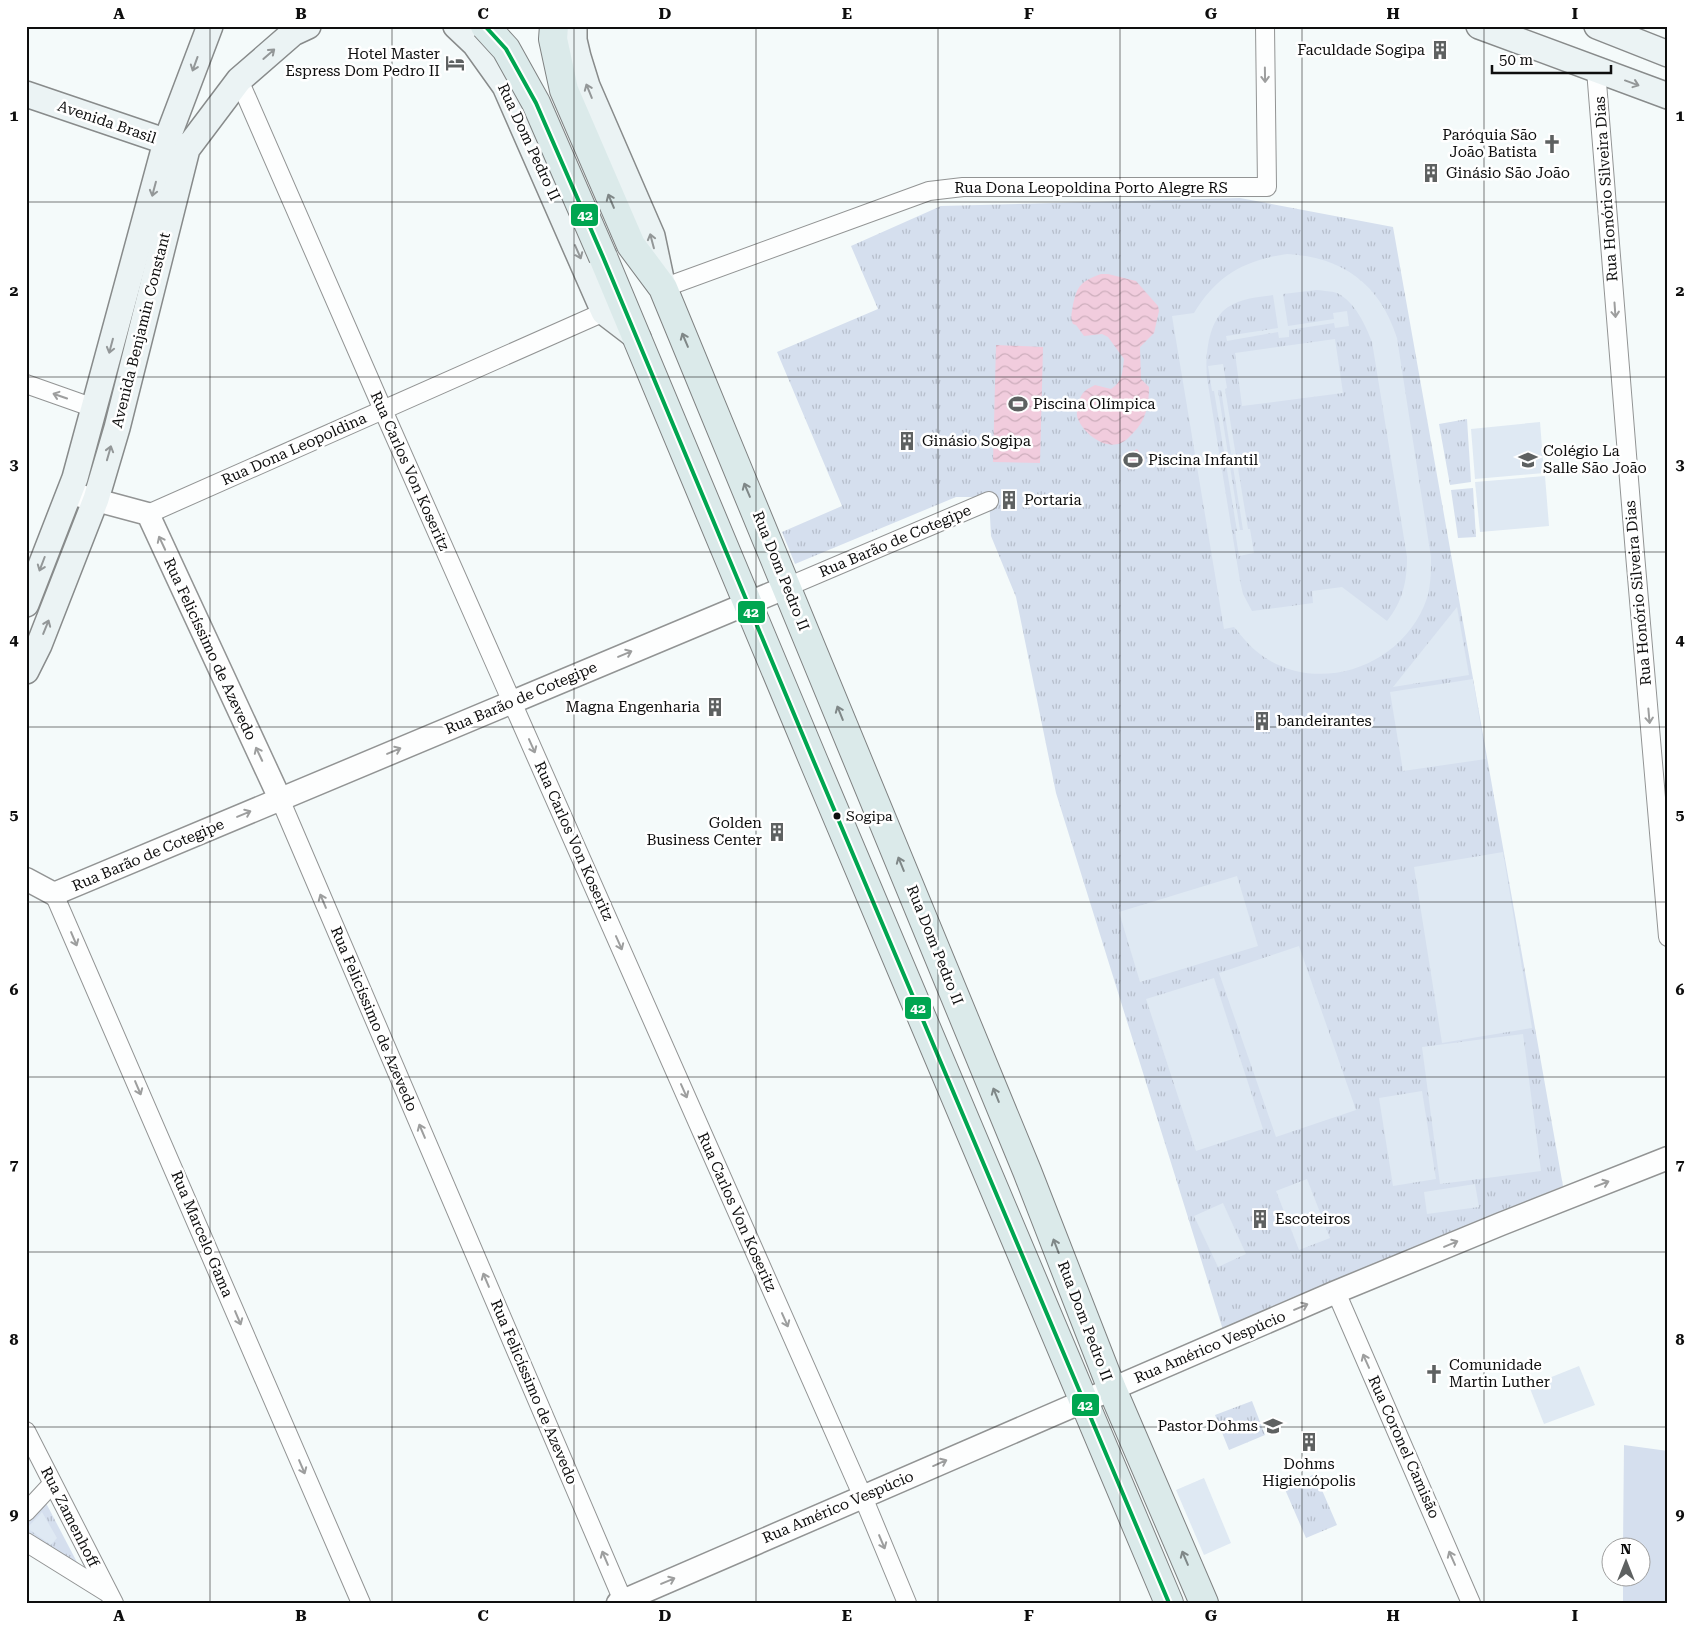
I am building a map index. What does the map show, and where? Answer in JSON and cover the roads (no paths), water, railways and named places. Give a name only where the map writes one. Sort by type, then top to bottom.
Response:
[{"type":"main road","name":"Avenida Benjamin Constant","points":[[26,604],[70,492],[94,408],[177,145],[210,26]]},
{"type":"main road","name":"Avenida Benjamin Constant","points":[[26,672],[96,499],[117,428],[177,145],[239,80],[293,32],[308,26]]},
{"type":"main road","name":"Rua Dom Pedro II","points":[[456,26],[506,49],[536,103],[638,338],[747,603],[1169,1603]]},
{"type":"main road","points":[[481,37],[509,26]]},
{"type":"main road","name":"Rua Dom Pedro II","points":[[554,26],[553,39],[564,90],[630,245],[663,288]]},
{"type":"main road","name":"Rua Dom Pedro II","points":[[574,26],[574,40],[587,86],[652,236],[663,288],[788,587],[1027,1171],[1112,1389],[1204,1603]]},
{"type":"main road","points":[[1480,26],[1668,96]]},
{"type":"main road","points":[[1596,26],[1668,54]]},
{"type":"main road","name":"Rua Dom Pedro II","points":[[481,37],[505,86],[604,312],[638,338]]},
{"type":"main road","name":"Avenida Brasil","points":[[26,94],[177,145]]},
{"type":"street","name":"Rua Dona Leopoldina Porto Alegre RS","points":[[663,288],[929,191],[962,187],[1267,187],[1265,26]]},
{"type":"street","name":"Rua Honório Silveira Dias","points":[[1596,70],[1633,538],[1668,937]]},
{"type":"street","name":"Rua Carlos Von Koseritz","points":[[239,80],[863,1497],[907,1603]]},
{"type":"street","name":"Rua Dona Leopoldina","points":[[148,514],[604,312]]},
{"type":"street","points":[[26,384],[94,408]]},
{"type":"street","points":[[70,492],[148,514]]},
{"type":"street","name":"Rua Barão de Cotegipe","points":[[54,894],[788,587],[988,501]]},
{"type":"street","name":"Rua Felicíssimo de Azevedo","points":[[148,514],[280,799],[622,1602]]},
{"type":"street","points":[[26,879],[54,894]]},
{"type":"street","name":"Rua Marcelo Gama","points":[[54,894],[362,1603]]},
{"type":"street","name":"Rua Américo Vespúcio","points":[[622,1602],[1336,1292],[1668,1158]]},
{"type":"street","name":"Rua Coronel Camisão","points":[[1336,1292],[1471,1603]]},
{"type":"street","name":"Rua Zamenhoff","points":[[26,1431],[111,1598]]},
{"type":"street","points":[[26,1512],[52,1484]]},
{"type":"street","points":[[26,1542],[111,1598]]},
{"type":"water","points":[[1101,274],[1136,281],[1158,306],[1159,311],[1154,333],[1140,347],[1141,379],[1149,387],[1146,412],[1141,423],[1133,433],[1125,441],[1115,445],[1102,442],[1090,435],[1081,425],[1077,416],[1079,400],[1087,389],[1095,385],[1111,389],[1118,383],[1122,373],[1124,359],[1108,337],[1102,334],[1084,336],[1072,321],[1073,305],[1079,288],[1089,279]]},
{"type":"water","name":"Piscina Olímpica","points":[[996,345],[1043,347],[1040,463],[993,462]]},
{"type":"water","name":"Piscina Infantil","points":[[1137,449],[1145,461],[1129,470],[1122,458]]},
{"type":"place","name":"Faculdade Sogipa","points":[[1440,50]]},
{"type":"place","name":"Hotel Master Espress Dom Pedro II","points":[[455,63]]},
{"type":"place","name":"Paróquia São João Batista","points":[[1552,144]]},
{"type":"place","name":"Ginásio São João","points":[[1431,173]]},
{"type":"place","name":"Piscina Olímpica","points":[[1018,404]]},
{"type":"place","name":"Ginásio Sogipa","points":[[907,441]]},
{"type":"place","name":"Piscina Infantil","points":[[1133,460]]},
{"type":"place","name":"Colégio La Salle São João","points":[[1528,460]]},
{"type":"place","name":"Portaria","points":[[1009,500]]},
{"type":"place","name":"Magna Engenharia","points":[[715,707]]},
{"type":"place","name":"bandeirantes","points":[[1262,721]]},
{"type":"place","name":"Sogipa","points":[[837,816]]},
{"type":"place","name":"Golden Business Center","points":[[777,832]]},
{"type":"place","name":"Escoteiros","points":[[1260,1219]]},
{"type":"place","name":"Comunidade Martin Luther","points":[[1434,1374]]},
{"type":"place","name":"Pastor Dohms","points":[[1273,1426]]},
{"type":"place","name":"Dohms Higienópolis","points":[[1309,1442]]}]
